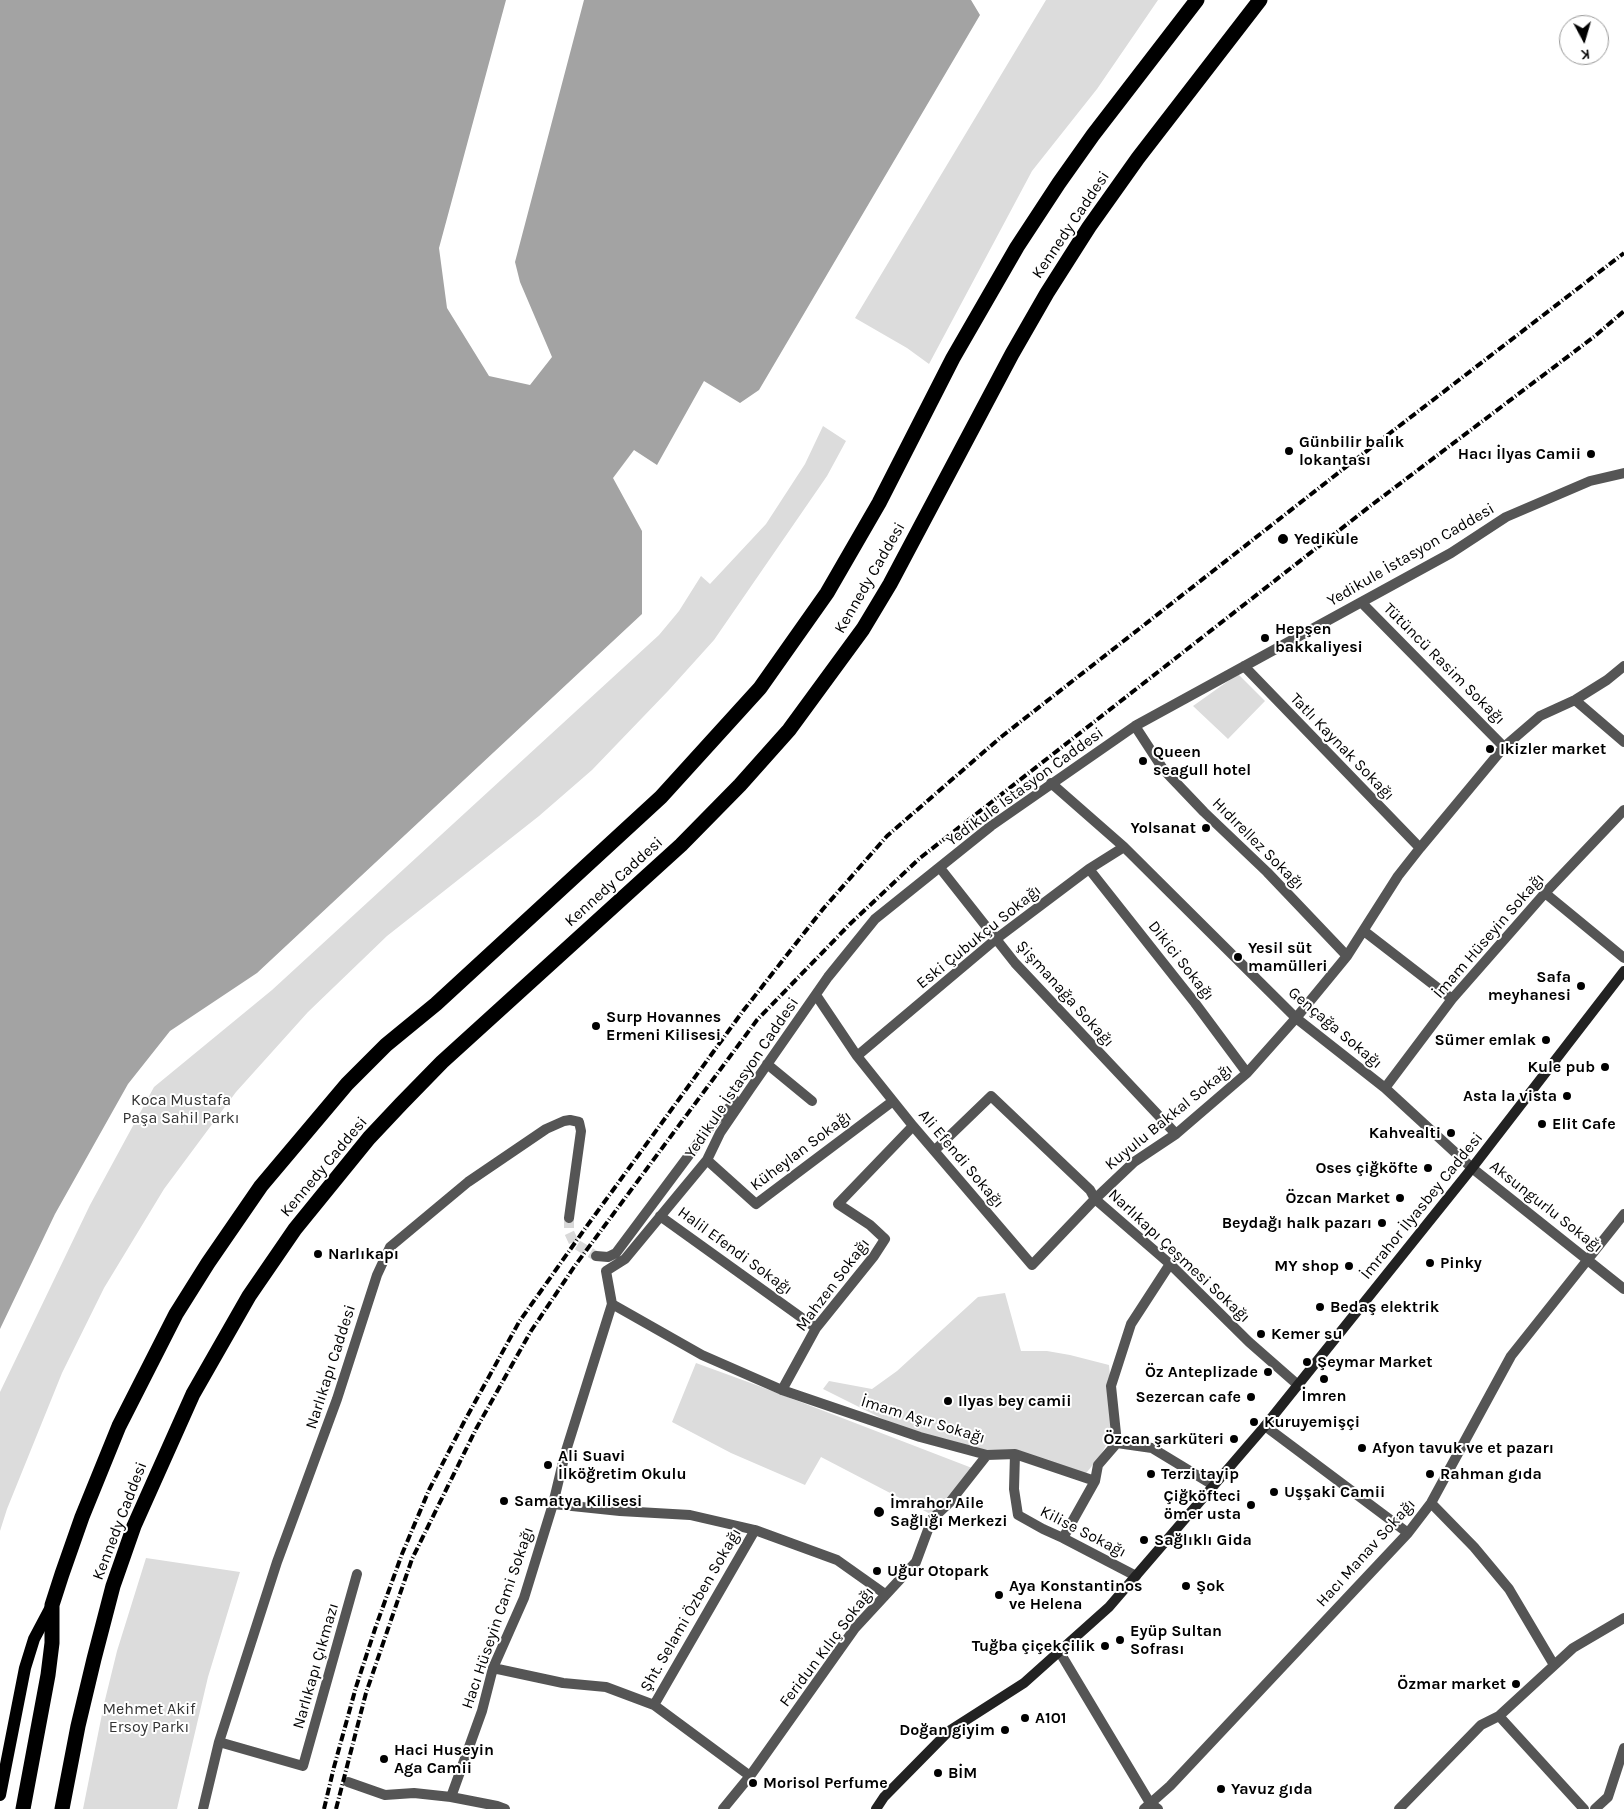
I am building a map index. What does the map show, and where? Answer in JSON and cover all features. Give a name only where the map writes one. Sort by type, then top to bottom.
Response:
[{"type":"highway","name":"Kennedy Caddesi","points":[[52,1605],[82,1517],[119,1426],[140,1383],[176,1314],[256,1193],[347,1084],[386,1045],[436,1004],[661,797],[760,688],[827,593],[879,502],[953,358],[1017,247],[1059,183],[1197,0]]},
{"type":"highway","name":"Kennedy Caddesi","points":[[62,1809],[78,1726],[96,1650],[113,1586],[134,1526],[193,1394],[249,1296],[295,1229],[369,1138],[401,1104],[448,1056],[681,845],[740,785],[789,730],[846,652],[881,599],[1012,354],[1047,293],[1089,227],[1138,158],[1260,0]]},
{"type":"highway","points":[[23,1809],[48,1676],[52,1643],[52,1605]]},
{"type":"main road","name":"Kennedy Caddesi","points":[[0,1795],[25,1668],[34,1639],[52,1605]]},
{"type":"street","name":"Yedikule İstasyon Caddesi","points":[[612,1304],[606,1271],[624,1259],[707,1160],[720,1133],[767,1064],[816,995],[875,919],[991,826],[1135,726],[1451,553],[1506,517],[1590,481],[1624,473]]},
{"type":"street","name":"Tütüncü Rasim Sokağı","points":[[1362,603],[1504,747]]},
{"type":"street","name":"Tatlı Kaynak Sokağı","points":[[1244,666],[1420,848]]},
{"type":"street","name":"Kuyulu Bakkal Sokağı","points":[[1095,1199],[1134,1162],[1176,1134],[1247,1073],[1296,1018],[1347,956],[1398,876],[1504,747],[1540,716],[1575,700],[1607,680],[1624,666]]},
{"type":"street","points":[[1575,700],[1624,742]]},
{"type":"street","name":"Hıdırellez Sokağı","points":[[1135,726],[1163,769],[1347,956]]},
{"type":"street","name":"Gençağa Sokağı","points":[[1051,783],[1124,847],[1296,1018],[1385,1088],[1472,1168]]},
{"type":"street","name":"İmam Hüseyin Sokağı","points":[[1385,1088],[1452,999],[1545,893],[1624,810]]},
{"type":"street","name":"Eski Çubukçu Sokağı","points":[[857,1056],[996,939],[1089,869],[1124,847]]},
{"type":"street","name":"Şişmanağa Sokağı","points":[[940,868],[1015,963],[1176,1134]]},
{"type":"street","name":"Dikici Sokağı","points":[[1089,869],[1195,1003],[1247,1073]]},
{"type":"street","points":[[1545,893],[1624,958]]},
{"type":"street","points":[[1364,931],[1452,999]]},
{"type":"street","name":"İmrahor İlyasbey Caddesi","points":[[876,1809],[884,1797],[949,1731],[1024,1682],[1109,1607],[1188,1517],[1212,1485],[1266,1426],[1472,1168],[1624,971]]},
{"type":"street","name":"Ali Efendi Sokağı","points":[[816,995],[857,1056],[913,1126],[1032,1266],[1095,1199]]},
{"type":"street","points":[[767,1064],[812,1101]]},
{"type":"street","points":[[596,1256],[608,1257],[616,1253],[713,1123],[750,1089]]},
{"type":"street","name":"Narlıkapı Çeşmesi Sokağı","points":[[935,1150],[991,1096],[1090,1190],[1095,1199],[1170,1264],[1249,1342],[1298,1385]]},
{"type":"street","name":"Küheylan Sokağı","points":[[707,1160],[756,1204],[893,1101]]},
{"type":"street","name":"Narlıkapı Caddesi","points":[[203,1809],[219,1742],[277,1562],[337,1399],[377,1275],[390,1247],[468,1182],[546,1129],[570,1120],[579,1122],[582,1131],[569,1218]]},
{"type":"street","name":"Mahzen Sokağı","points":[[782,1390],[816,1328],[874,1256],[885,1239],[870,1225],[838,1204],[913,1126]]},
{"type":"street","name":"Aksungurlu Sokağı","points":[[1472,1168],[1624,1289]]},
{"type":"street","name":"Hacı Manav Sokağı","points":[[1150,1807],[1408,1533],[1431,1503],[1511,1356],[1624,1214]]},
{"type":"street","name":"Halil Efendi Sokağı","points":[[660,1216],[816,1328]]},
{"type":"street","points":[[1062,1538],[1095,1481],[1098,1465],[1117,1443],[1111,1386],[1131,1324],[1170,1264]]},
{"type":"street","name":"İmam Aşır Sokağı","points":[[612,1304],[702,1354],[782,1390],[920,1437],[987,1455],[1015,1454],[1095,1481]]},
{"type":"street","name":"Hacı Hüseyin Cami Sokağı","points":[[451,1797],[482,1711],[493,1668],[524,1598],[553,1504],[565,1454],[612,1304]]},
{"type":"street","points":[[1266,1426],[1408,1533]]},
{"type":"street","points":[[1117,1443],[1152,1448],[1212,1485]]},
{"type":"street","name":"Kilise Sokağı","points":[[1015,1454],[1014,1489],[1018,1515],[1136,1576]]},
{"type":"street","name":"Feridun Kılıç Sokağı","points":[[723,1809],[750,1776],[855,1628],[916,1562],[932,1519],[950,1502],[987,1455]]},
{"type":"street","points":[[1431,1503],[1474,1546],[1509,1589],[1554,1665]]},
{"type":"street","points":[[553,1504],[620,1511],[690,1515],[755,1530],[837,1560],[885,1594]]},
{"type":"street","name":"Şht. Selami Özben Sokağı","points":[[654,1705],[755,1530]]},
{"type":"street","name":"Narlıkapı Çıkmazı","points":[[219,1742],[304,1766],[357,1574]]},
{"type":"street","points":[[1398,1809],[1481,1725],[1499,1716],[1573,1648],[1624,1618]]},
{"type":"street","points":[[1059,1651],[1150,1807]]},
{"type":"street","points":[[493,1668],[563,1683],[606,1687],[654,1705],[750,1776]]},
{"type":"street","points":[[1499,1716],[1584,1809]]},
{"type":"street","points":[[1595,1809],[1608,1797],[1624,1748]]},
{"type":"street","points":[[348,1782],[385,1795],[414,1793],[451,1797],[505,1809]]},
{"type":"green space","points":[[1046,0],[1158,0],[1097,89],[1032,171],[929,364],[907,348],[855,318]]},
{"type":"green space","name":"Koca Mustafa Paşa Sahil Parkı","points":[[823,426],[846,441],[827,476],[714,640],[592,770],[539,816],[387,936],[308,1012],[236,1092],[164,1189],[104,1288],[62,1373],[7,1509],[0,1531],[0,1392],[90,1205],[154,1087],[272,990],[659,635],[679,611],[701,576],[710,584],[766,524],[805,464]]},
{"type":"green space","points":[[1238,674],[1265,701],[1228,739],[1193,706]]},
{"type":"green space","points":[[1005,1293],[1021,1351],[1047,1351],[1109,1365],[1115,1430],[1100,1456],[1083,1477],[907,1431],[823,1389],[829,1381],[872,1389],[897,1371],[978,1297]]},
{"type":"green space","points":[[696,1363],[972,1468],[940,1519],[821,1457],[805,1485],[731,1453],[672,1422]]},
{"type":"green space","name":"Mehmet Akif Ersoy Parkı","points":[[146,1558],[240,1572],[208,1677],[177,1809],[83,1809],[104,1704],[117,1651]]},
{"type":"shaded area","points":[[0,0],[506,0],[439,248],[447,308],[489,376],[530,385],[552,357],[520,282],[515,262],[584,0],[971,0],[980,15],[759,390],[740,403],[704,381],[657,465],[634,450],[613,478],[642,531],[642,614],[257,973],[170,1031],[128,1084],[55,1214],[0,1329]]},
{"type":"tunnel","points":[[569,1218],[569,1232],[574,1243],[596,1256]]},
{"type":"railway","points":[[324,1809],[356,1687],[402,1554],[429,1490],[519,1322],[743,1011],[823,909],[887,836],[1001,737],[1342,470],[1624,253]]},
{"type":"railway","points":[[336,1809],[366,1693],[412,1559],[476,1429],[531,1331],[574,1267],[757,1020],[850,924],[920,858],[1369,507],[1595,336],[1624,311]]},
{"type":"place","name":"Günbilir balık lokantası","points":[[1289,451]]},
{"type":"place","name":"Hacı İlyas Camii","points":[[1591,454]]},
{"type":"place","name":"Yedikule","points":[[1283,539]]},
{"type":"place","name":"Hepşen bakkaliyesi","points":[[1265,638]]},
{"type":"place","name":"Ikizler market","points":[[1490,749]]},
{"type":"place","name":"Queen seagull hotel","points":[[1143,761]]},
{"type":"place","name":"Yolsanat","points":[[1206,828]]},
{"type":"place","name":"Yesil süt mamülleri","points":[[1238,957]]},
{"type":"place","name":"Safa meyhanesi","points":[[1581,986]]},
{"type":"place","name":"Surp Hovannes Ermeni Kilisesi","points":[[596,1026]]},
{"type":"place","name":"Sümer emlak","points":[[1546,1040]]},
{"type":"place","name":"Kule pub","points":[[1605,1067]]},
{"type":"place","name":"Asta la vista","points":[[1567,1096]]},
{"type":"place","name":"Elit Cafe","points":[[1542,1124]]},
{"type":"place","name":"Kahvealti","points":[[1451,1133]]},
{"type":"place","name":"Oses çiğköfte","points":[[1428,1168]]},
{"type":"place","name":"Özcan Market","points":[[1400,1198]]},
{"type":"place","name":"Beydağı halk pazarı","points":[[1382,1223]]},
{"type":"place","name":"Narlıkapı","points":[[318,1254]]},
{"type":"place","name":"Pinky","points":[[1430,1263]]},
{"type":"place","name":"MY shop","points":[[1349,1266]]},
{"type":"place","name":"Bedaş elektrik","points":[[1320,1307]]},
{"type":"place","name":"Kemer su","points":[[1261,1334]]},
{"type":"place","name":"Şeymar Market","points":[[1307,1362]]},
{"type":"place","name":"Öz Anteplizade","points":[[1268,1372]]},
{"type":"place","name":"İmren","points":[[1324,1379]]},
{"type":"place","name":"Sezercan cafe","points":[[1251,1397]]},
{"type":"place","name":"Ilyas bey camii","points":[[948,1401]]},
{"type":"place","name":"Kuruyemişçi","points":[[1254,1422]]},
{"type":"place","name":"Özcan şarküteri","points":[[1234,1439]]},
{"type":"place","name":"Afyon tavuk ve et pazarı","points":[[1362,1448]]},
{"type":"place","name":"Ali Suavi İlköğretim Okulu","points":[[548,1465]]},
{"type":"place","name":"Terzi tayip","points":[[1151,1474]]},
{"type":"place","name":"Rahman gıda","points":[[1430,1474]]},
{"type":"place","name":"Uşşaki Camii","points":[[1274,1492]]},
{"type":"place","name":"Samatya Kilisesi","points":[[504,1501]]},
{"type":"place","name":"Çiğköfteci ömer usta","points":[[1251,1505]]},
{"type":"place","name":"İmrahor Aile Sağlığı Merkezi","points":[[879,1512]]},
{"type":"place","name":"Sağlıklı Gida","points":[[1144,1540]]},
{"type":"place","name":"Uğur Otopark","points":[[877,1571]]},
{"type":"place","name":"Şok","points":[[1186,1586]]},
{"type":"place","name":"Aya Konstantinos ve Helena","points":[[999,1595]]},
{"type":"place","name":"Eyüp Sultan Sofrası","points":[[1120,1640]]},
{"type":"place","name":"Tuğba çiçekçilik","points":[[1105,1646]]},
{"type":"place","name":"Özmar market","points":[[1516,1684]]},
{"type":"place","name":"A101","points":[[1025,1718]]},
{"type":"place","name":"Doğan giyim","points":[[1005,1730]]},
{"type":"place","name":"Haci Huseyin Aga Camii","points":[[384,1759]]},
{"type":"place","name":"BİM","points":[[938,1773]]},
{"type":"place","name":"Morisol Perfume","points":[[753,1783]]},
{"type":"place","name":"Yavuz gıda","points":[[1221,1789]]}]
